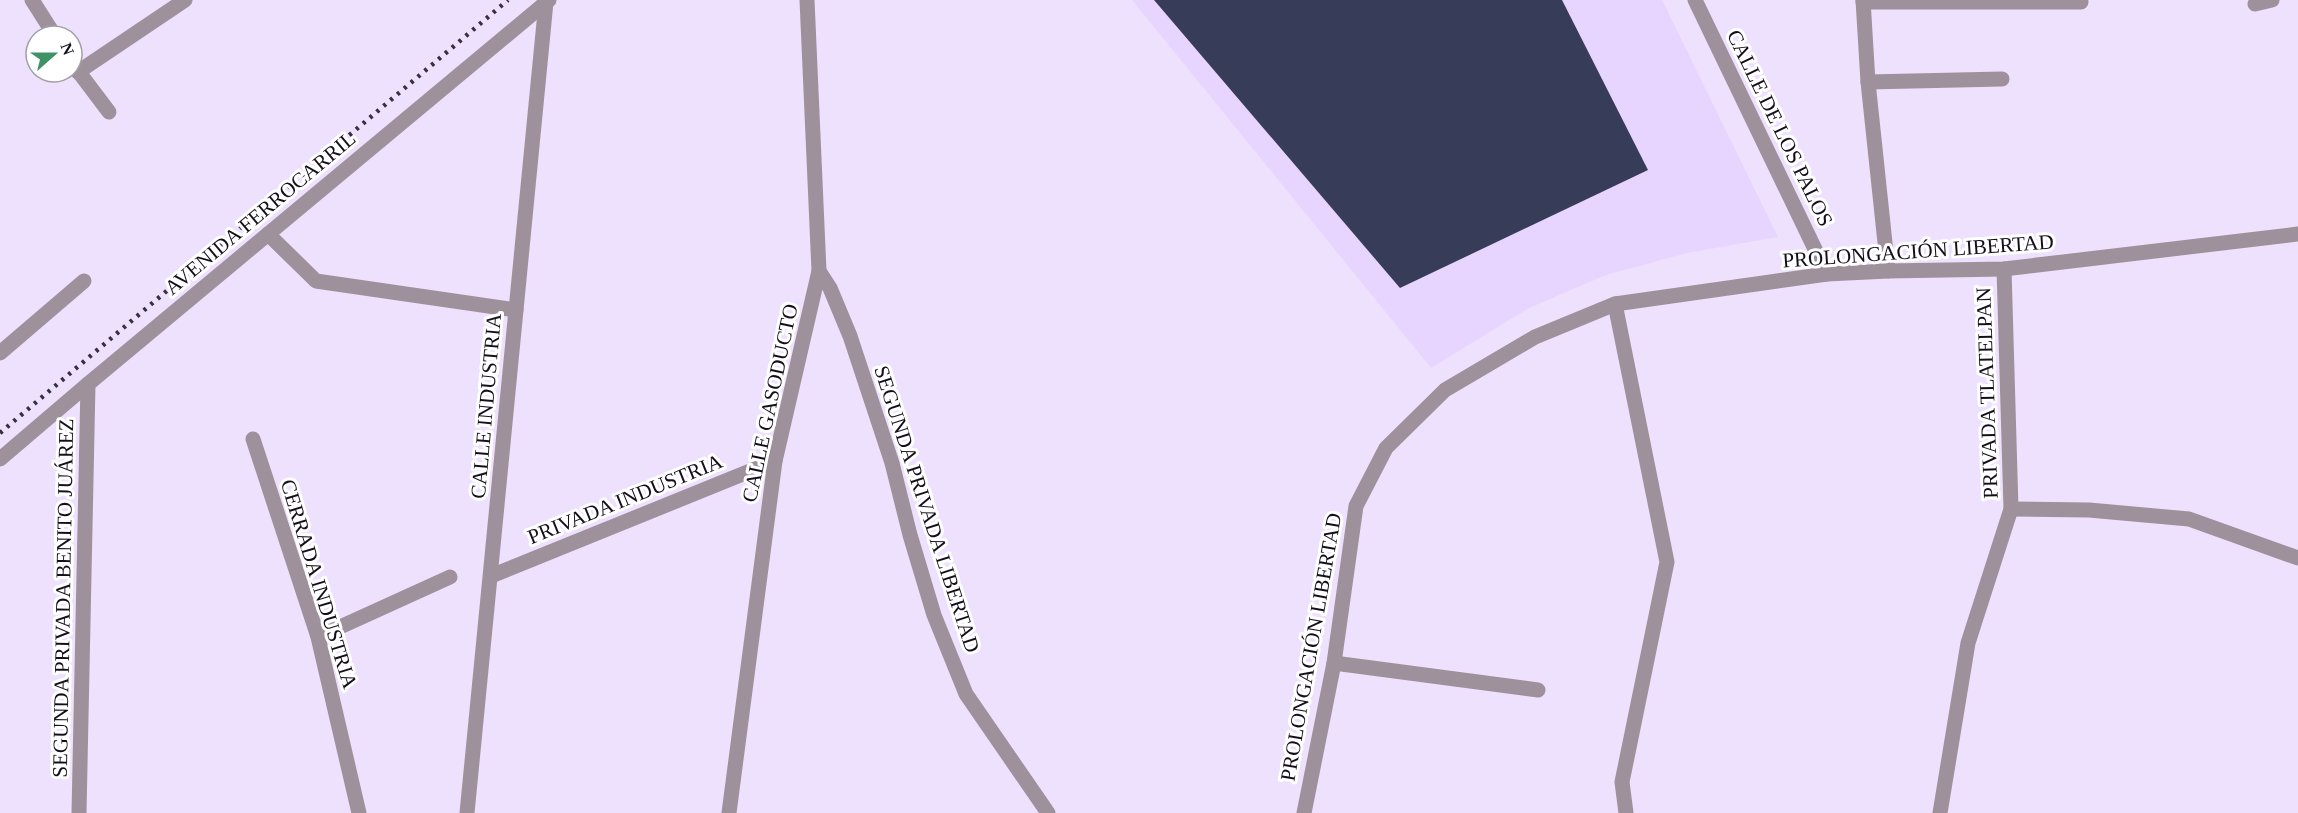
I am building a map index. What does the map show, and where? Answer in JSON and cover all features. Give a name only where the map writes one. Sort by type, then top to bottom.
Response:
[{"type":"street","points":[[32,0],[47,24]]},
{"type":"street","points":[[84,62],[185,0]]},
{"type":"street","name":"CALLE GASODUCTO","points":[[729,813],[775,461],[819,271],[807,0]]},
{"type":"street","name":"CALLE DE LOS PALOS","points":[[1695,0],[1827,274]]},
{"type":"street","points":[[2255,4],[2272,0]]},
{"type":"street","name":"AVENIDA FERROCARRIL","points":[[0,459],[548,1]]},
{"type":"street","name":"CALLE INDUSTRIA","points":[[467,813],[548,1]]},
{"type":"street","points":[[1888,271],[1868,82],[1863,1],[2081,2]]},
{"type":"street","points":[[1868,82],[2002,79]]},
{"type":"street","points":[[84,80],[109,112]]},
{"type":"street","points":[[268,234],[316,281],[516,310]]},
{"type":"street","name":"PROLONGACIÓN LIBERTAD","points":[[1304,813],[1334,663],[1356,506],[1386,448],[1445,390],[1535,337],[1615,304],[1827,274],[2004,270],[2298,234]]},
{"type":"street","name":"PRIVADA TLATELPAN","points":[[2004,270],[2011,509],[2089,510],[2189,519],[2298,558]]},
{"type":"street","name":"SEGUNDA PRIVADA LIBERTAD","points":[[819,271],[830,288],[850,336],[892,463],[910,535],[934,615],[966,694],[1048,813]]},
{"type":"street","points":[[0,353],[84,281]]},
{"type":"street","points":[[1615,304],[1667,562],[1622,782],[1626,813]]},
{"type":"street","name":"SEGUNDA PRIVADA BENITO JUÁREZ","points":[[79,813],[88,384]]},
{"type":"street","name":"CERRADA INDUSTRIA","points":[[253,439],[318,637],[359,813]]},
{"type":"street","name":"PRIVADA INDUSTRIA","points":[[491,576],[775,461]]},
{"type":"street","points":[[1940,813],[1968,643],[2011,509]]},
{"type":"street","points":[[318,637],[450,577]]},
{"type":"street","points":[[1334,663],[1538,690]]},
{"type":"shaded area","points":[[1132,0],[1662,0],[1778,237],[1687,253],[1606,275],[1529,308],[1431,368]]},
{"type":"building","points":[[1154,0],[1562,0],[1648,170],[1400,288]]},
{"type":"railway","points":[[0,433],[508,0]]}]
